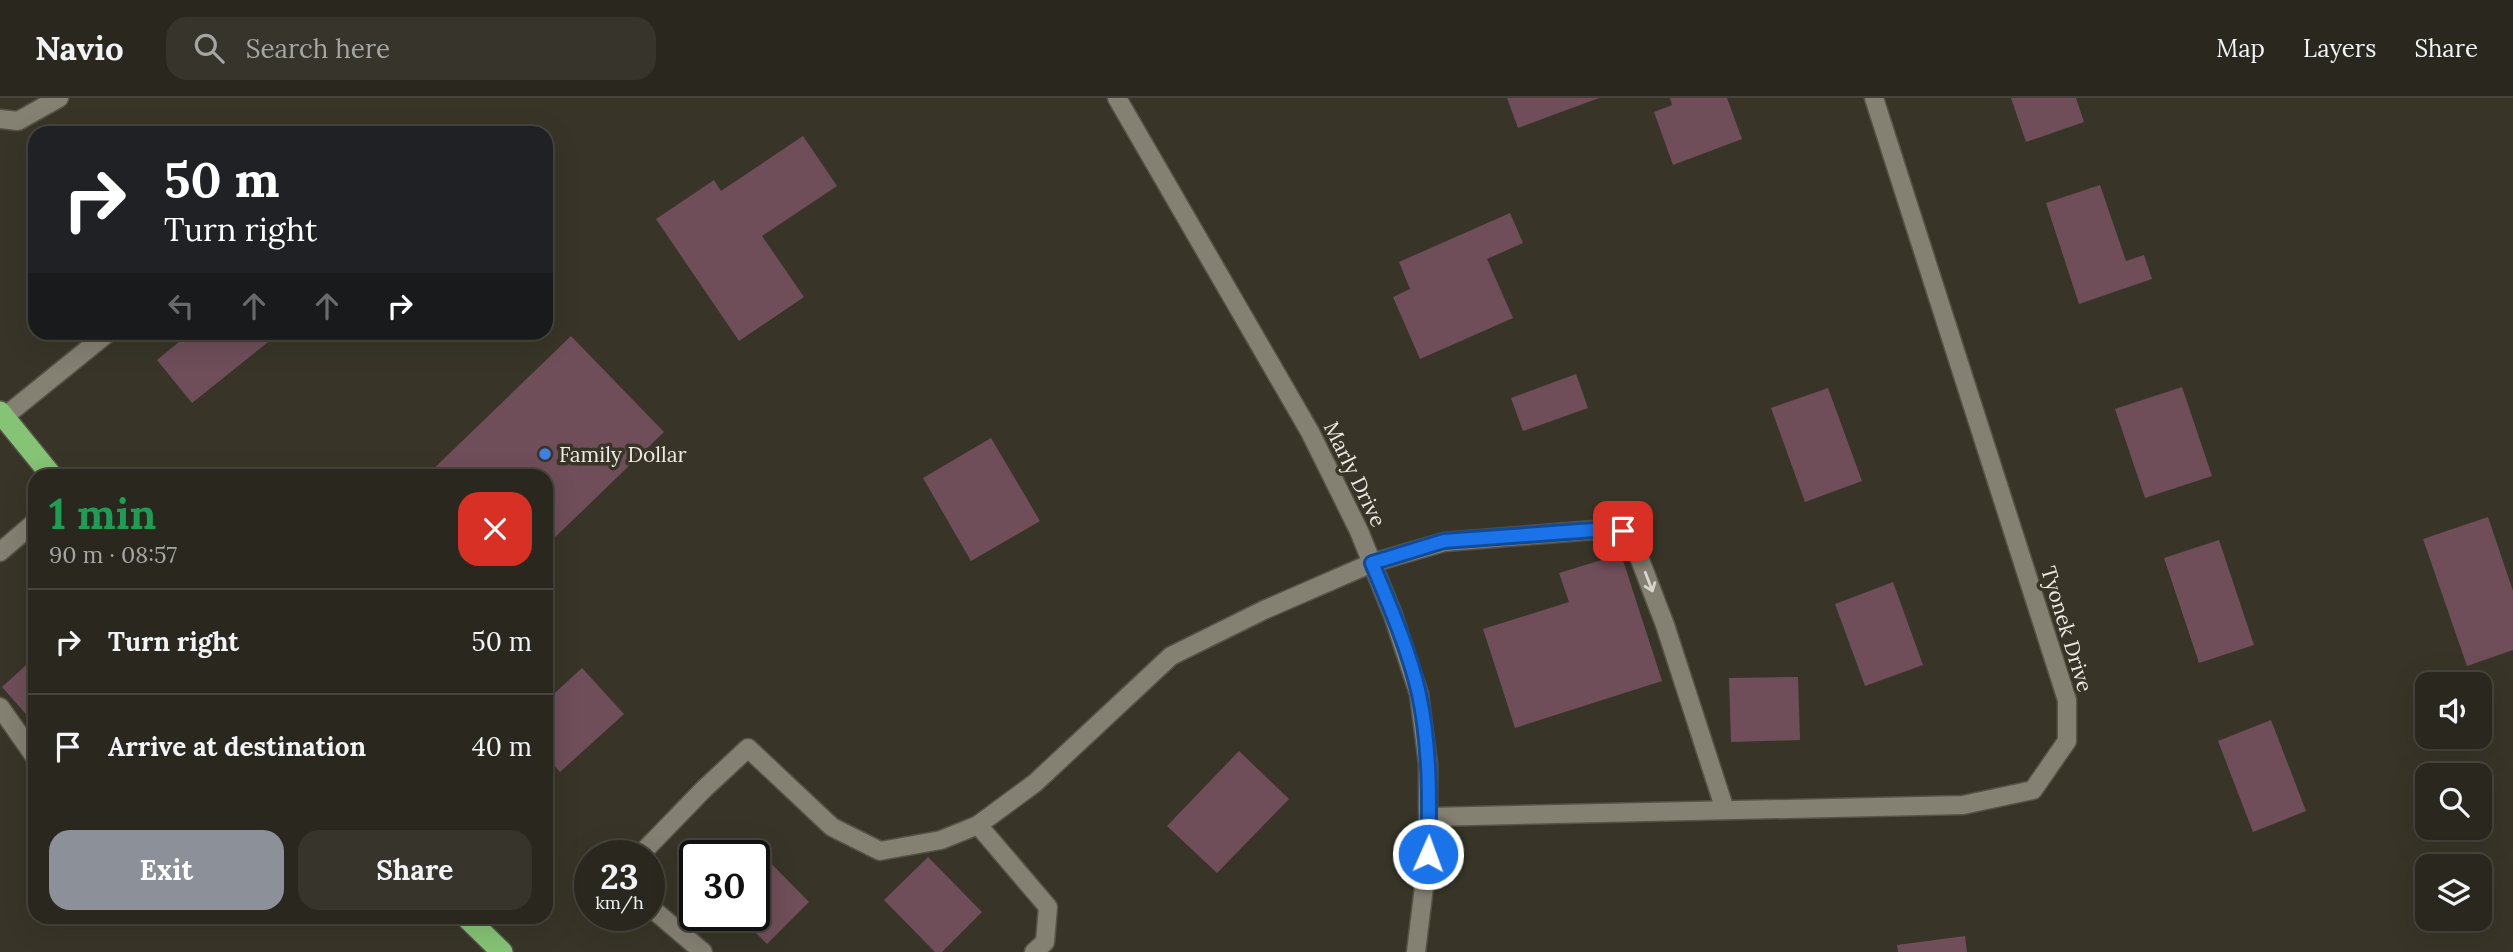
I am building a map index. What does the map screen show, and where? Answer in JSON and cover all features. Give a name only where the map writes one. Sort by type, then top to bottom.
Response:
[{"type":"highway","points":[[2,414],[46,469]]},
{"type":"highway","points":[[473,924],[502,952]]},
{"type":"street","points":[[0,119],[18,121],[59,98]]},
{"type":"street","name":"Marly Drive","points":[[1117,98],[1310,432],[1359,531],[1393,615],[1419,694],[1428,764],[1428,854],[1416,952]]},
{"type":"street","name":"Tyonek Drive","points":[[1429,817],[1963,805],[2033,790],[2067,741],[2067,700],[1874,98]]},
{"type":"street","points":[[2,414],[99,340]]},
{"type":"street","points":[[0,552],[28,528]]},
{"type":"street","points":[[655,840],[748,748],[832,827],[880,851],[941,840],[978,825],[1035,783],[1171,656],[1264,610],[1372,563],[1444,541],[1607,529],[1623,531],[1634,544],[1665,625],[1725,810]]},
{"type":"street","points":[[0,707],[28,747]]},
{"type":"street","points":[[978,825],[1048,907],[1045,942],[1034,952]]},
{"type":"street","points":[[665,920],[703,952]]},
{"type":"building","points":[[1507,98],[1599,98],[1518,128]]},
{"type":"building","points":[[1670,98],[1727,98],[1742,139],[1673,165],[1654,112],[1672,105]]},
{"type":"building","points":[[2011,98],[2076,98],[2084,122],[2026,142]]},
{"type":"building","points":[[803,136],[837,186],[762,236],[804,297],[739,341],[656,219],[714,180],[721,191]]},
{"type":"building","points":[[2100,185],[2126,261],[2144,255],[2152,279],[2079,304],[2046,203]]},
{"type":"building","points":[[1510,213],[1523,243],[1487,259],[1513,318],[1420,359],[1393,297],[1410,289],[1399,262]]},
{"type":"building","name":"Family Dollar","points":[[571,336],[664,432],[553,539],[553,469],[433,469]]},
{"type":"building","points":[[181,340],[271,340],[192,403],[157,360]]},
{"type":"building","points":[[1576,374],[1588,408],[1523,431],[1511,398]]},
{"type":"building","points":[[2182,387],[2212,476],[2145,498],[2115,409]]},
{"type":"building","points":[[1828,388],[1862,481],[1805,502],[1771,408]]},
{"type":"building","points":[[991,438],[1040,521],[971,561],[923,478]]},
{"type":"building","points":[[2488,517],[2513,591],[2513,650],[2467,666],[2423,539]]},
{"type":"building","points":[[2219,540],[2254,645],[2199,663],[2164,558]]},
{"type":"building","points":[[1621,554],[1662,681],[1515,728],[1483,629],[1569,602],[1559,573]]},
{"type":"building","points":[[1893,582],[1923,665],[1865,686],[1835,604]]},
{"type":"building","points":[[28,663],[28,716],[2,687]]},
{"type":"building","points":[[582,668],[624,714],[560,772],[553,764],[553,695]]},
{"type":"building","points":[[1798,677],[1800,740],[1731,742],[1729,678]]},
{"type":"building","points":[[2271,720],[2306,811],[2253,832],[2218,741]]},
{"type":"building","points":[[1239,751],[1289,799],[1217,873],[1167,826]]},
{"type":"building","points":[[928,857],[982,912],[942,952],[935,952],[884,900]]},
{"type":"building","points":[[770,862],[809,902],[767,944],[754,931],[770,931]]},
{"type":"building","points":[[1965,936],[1967,952],[1898,952],[1897,945]]},
{"type":"place","name":"Family Dollar","points":[[545,454]]},
{"type":"route","points":[[1428,854],[1428,764],[1419,694],[1393,615],[1372,563],[1444,541],[1607,529],[1623,531]]}]
